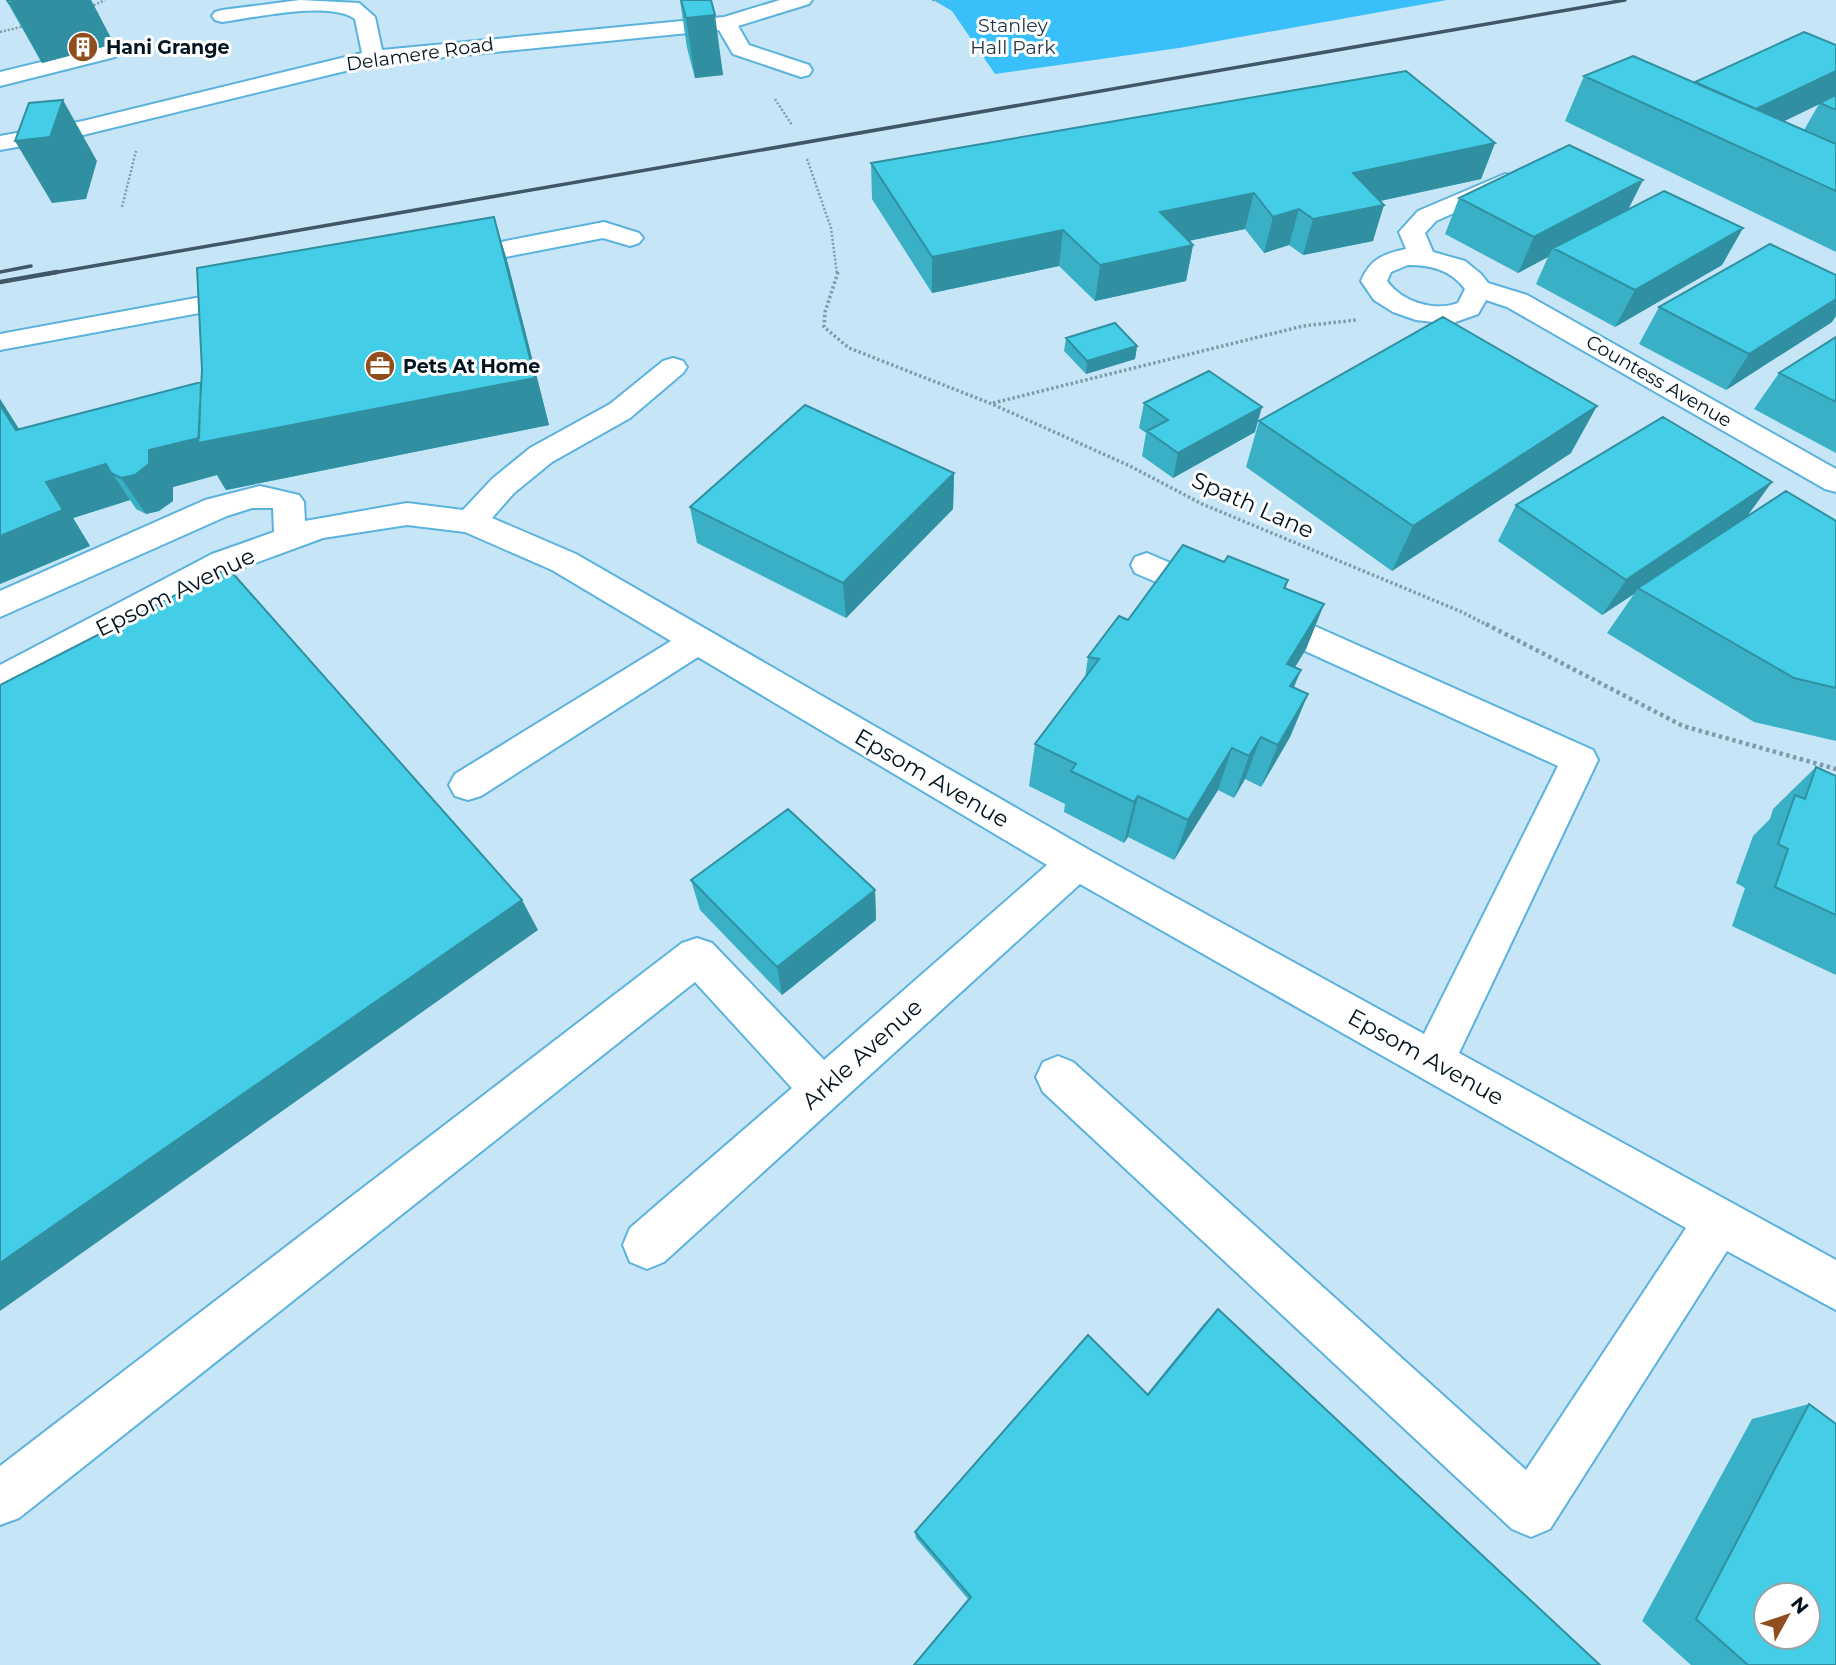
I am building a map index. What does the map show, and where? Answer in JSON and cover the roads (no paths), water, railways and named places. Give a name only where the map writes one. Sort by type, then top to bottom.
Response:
[{"type":"street","name":"Delamere Road","points":[[0,144],[83,128],[374,57],[726,23],[802,0]]},
{"type":"street","points":[[222,16],[317,4],[352,7],[365,17],[367,37],[374,57]]},
{"type":"street","points":[[726,23],[741,49],[802,70]]},
{"type":"street","points":[[4,71],[107,52]]},
{"type":"street","points":[[1422,257],[1412,232],[1427,216],[1523,174]]},
{"type":"street","points":[[429,263],[604,230],[630,238]]},
{"type":"street","points":[[1422,257],[1437,259],[1464,271],[1478,289],[1477,298],[1470,307],[1458,312],[1424,314],[1406,309],[1380,293],[1374,283],[1374,274],[1380,266],[1391,260],[1422,257]]},
{"type":"street","name":"Countess Avenue","points":[[1478,289],[1517,301],[1836,482]]},
{"type":"street","points":[[0,341],[270,293]]},
{"type":"street","points":[[471,522],[503,486],[541,455],[620,411],[674,367]]},
{"type":"street","points":[[0,605],[216,508],[253,497],[272,495],[288,502],[290,538]]},
{"type":"street","name":"Epsom Avenue","points":[[0,681],[224,562],[319,528],[407,514],[471,522],[564,562],[1077,863],[1836,1286]]},
{"type":"street","points":[[1147,565],[1580,760],[1433,1062]]},
{"type":"street","points":[[468,785],[698,640]]},
{"type":"street","name":"Arkle Avenue","points":[[647,1245],[1077,863]]},
{"type":"street","points":[[0,1499],[697,956],[822,1089]]},
{"type":"street","points":[[1058,1077],[1531,1510],[1719,1220]]},
{"type":"railway","points":[[47,274],[1625,0]]},
{"type":"railway","points":[[0,272],[31,266]]},
{"type":"railway","points":[[0,282],[57,272]]},
{"type":"place","name":"Hani Grange","points":[[83,47]]},
{"type":"place","name":"Pets At Home","points":[[380,366]]},
{"type":"park label","name":"Stanley Hall Park","points":[[1013,36]]}]
